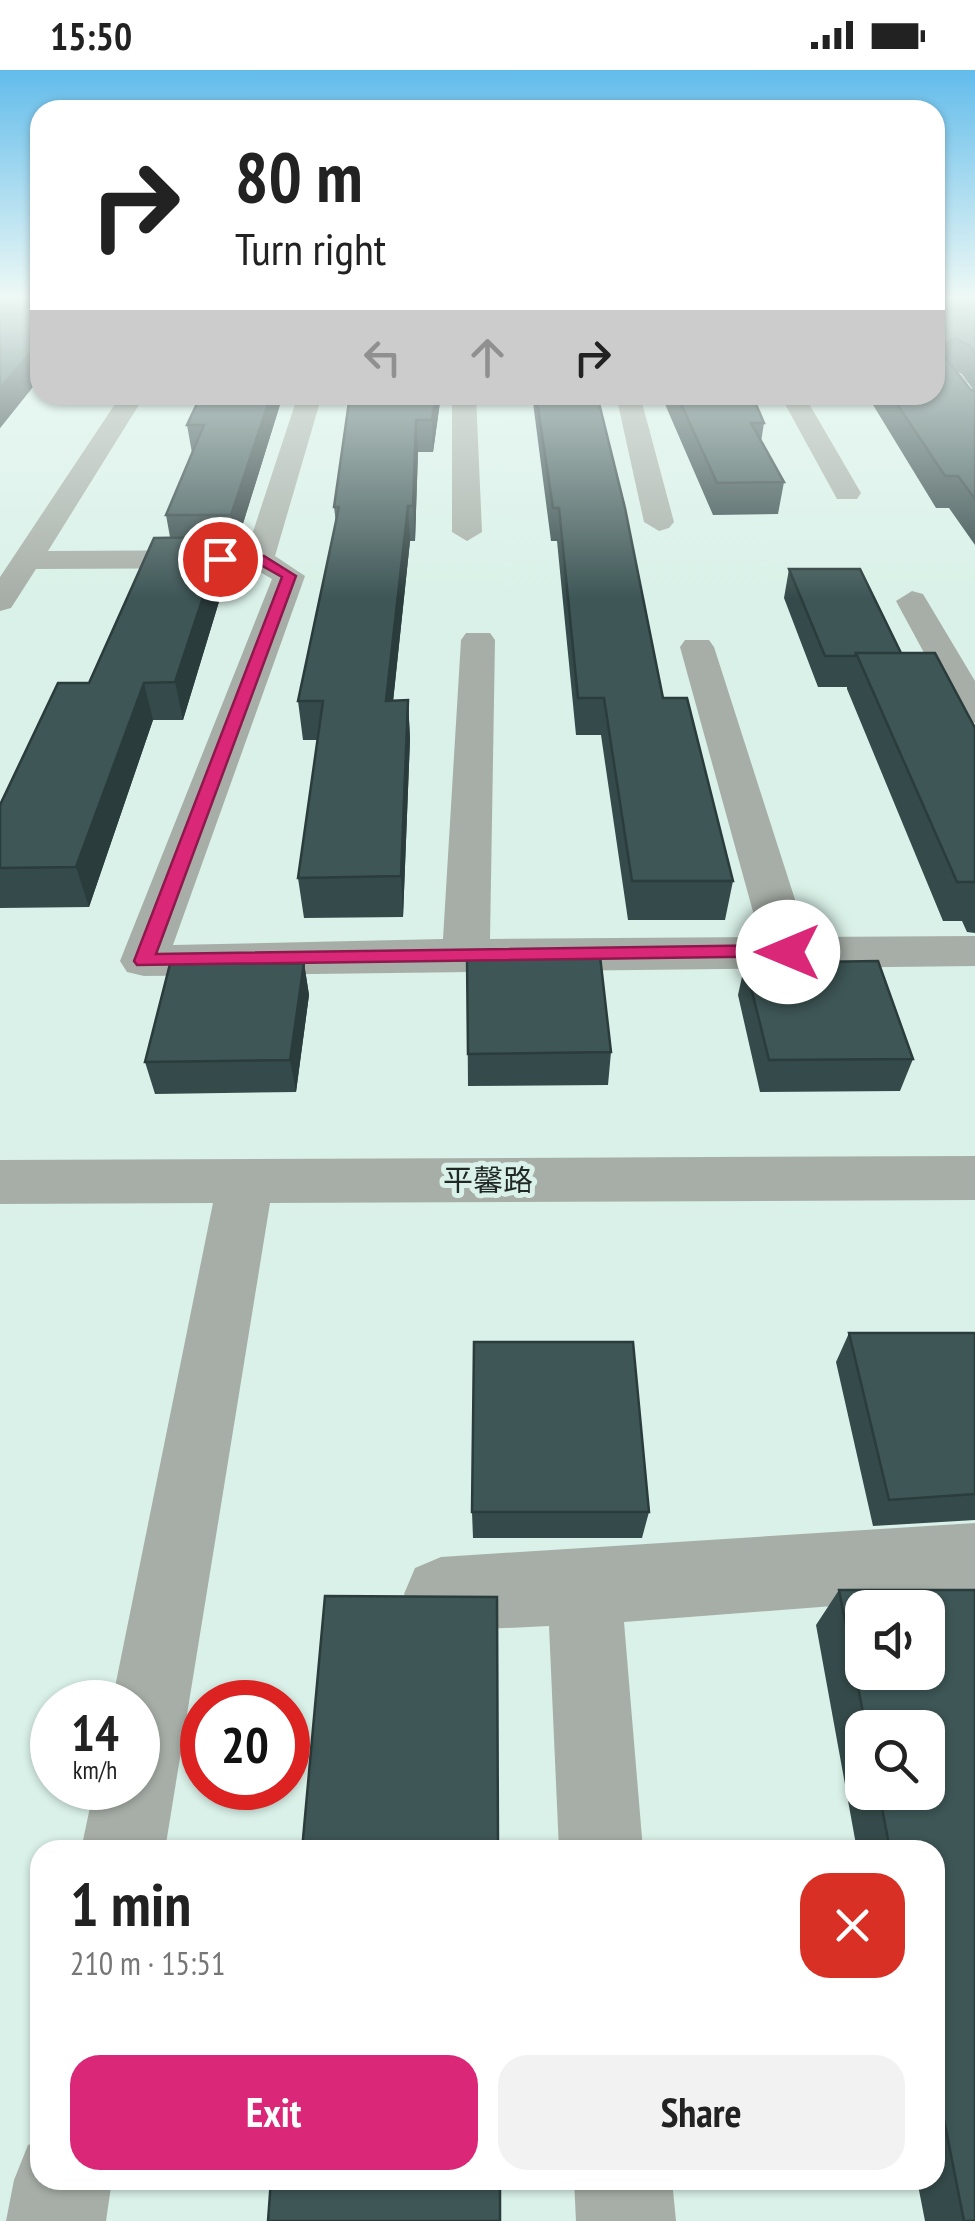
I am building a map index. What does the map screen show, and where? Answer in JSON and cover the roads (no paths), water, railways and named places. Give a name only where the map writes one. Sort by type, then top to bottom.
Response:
[{"type":"street","points":[[0,601],[127,405]]},
{"type":"street","points":[[259,559],[307,405]]},
{"type":"street","points":[[464,405],[466,532]]},
{"type":"street","points":[[630,405],[658,522]]},
{"type":"street","points":[[798,405],[847,493]]},
{"type":"street","points":[[26,560],[259,559],[289,576],[144,961],[466,954],[975,951]]},
{"type":"street","points":[[912,602],[975,712]]},
{"type":"street","points":[[466,954],[478,640]]},
{"type":"street","points":[[697,648],[788,952]]},
{"type":"street","name":"平馨路","points":[[0,1182],[975,1178]]},
{"type":"street","points":[[155,1680],[246,1182]]},
{"type":"street","points":[[441,1594],[584,1588],[975,1559]]},
{"type":"street","points":[[584,1588],[600,1840]]},
{"type":"street","points":[[126,1840],[131,1810]]},
{"type":"street","points":[[56,2221],[61,2190]]},
{"type":"street","points":[[624,2190],[626,2221]]}]
